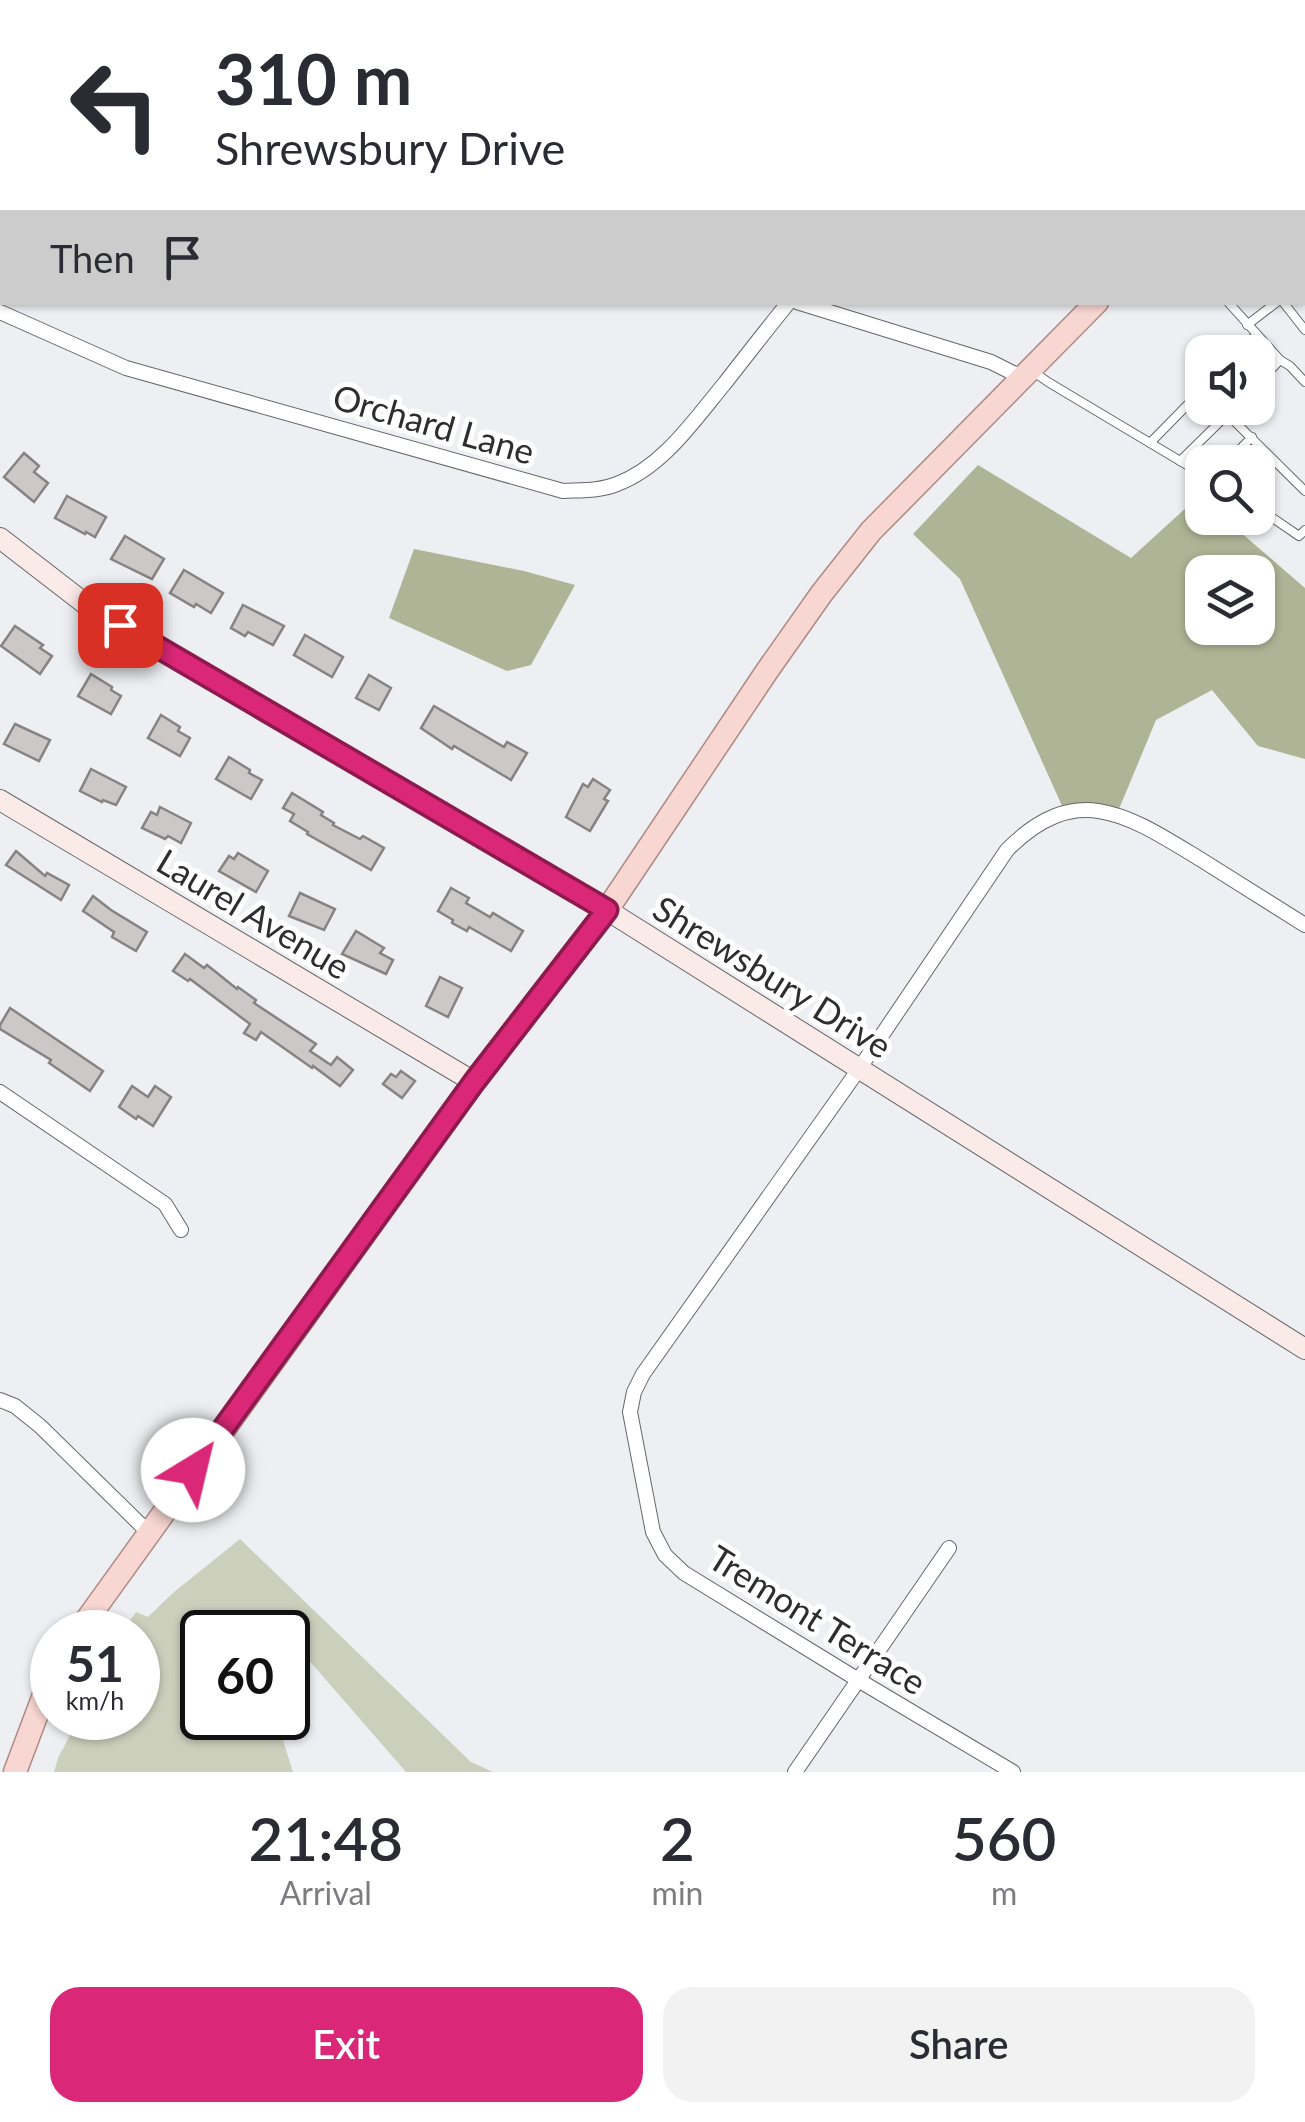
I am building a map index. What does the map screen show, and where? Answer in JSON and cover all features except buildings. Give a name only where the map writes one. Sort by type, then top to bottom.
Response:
[{"type":"main road","points":[[93,1610],[474,1082],[607,910],[834,578],[871,531],[1094,305]]},
{"type":"main road","name":"Shrewsbury Drive","points":[[0,538],[88,606],[607,910],[1305,1348]]},
{"type":"main road","name":"Laurel Avenue","points":[[0,800],[474,1082]]},
{"type":"main road","points":[[15,1772],[30,1732]]},
{"type":"street","name":"Orchard Lane","points":[[0,312],[126,368],[563,491],[615,486],[653,463],[687,430],[787,305]]},
{"type":"street","points":[[807,305],[1027,374]]},
{"type":"street","name":"Tremont Terrace","points":[[1013,1772],[684,1573],[665,1556],[653,1532],[630,1412],[634,1392],[1007,850],[1026,831],[1064,813],[1086,810],[1119,814],[1150,828],[1305,925]]},
{"type":"street","points":[[0,1092],[165,1204],[181,1230]]},
{"type":"street","points":[[0,1400],[15,1406],[40,1426],[148,1532]]},
{"type":"street","points":[[795,1772],[950,1548]]},
{"type":"lane","points":[[1231,305],[1256,335]]},
{"type":"lane","points":[[1247,324],[1276,305]]},
{"type":"lane","points":[[1283,305],[1305,330]]},
{"type":"lane","points":[[1275,355],[1305,382]]},
{"type":"lane","points":[[1275,365],[1280,360]]},
{"type":"lane","points":[[1027,374],[1048,382],[1185,464]]},
{"type":"lane","points":[[1150,443],[1185,407]]},
{"type":"lane","points":[[1180,461],[1216,425]]},
{"type":"lane","points":[[1242,425],[1305,491]]},
{"type":"lane","points":[[1244,445],[1252,437]]},
{"type":"lane","points":[[1275,520],[1299,536],[1305,530]]},
{"type":"green space","points":[[978,465],[1131,558],[1185,509],[1185,535],[1244,535],[1267,555],[1185,555],[1185,645],[1275,645],[1275,562],[1305,588],[1305,759],[1258,746],[1212,690],[1156,720],[1119,809],[1063,808],[960,579],[913,534]]},
{"type":"green space","points":[[414,549],[575,585],[531,665],[507,671],[389,618]]},
{"type":"green space","points":[[240,1539],[471,1762],[493,1772],[406,1772],[310,1661],[310,1610],[180,1610],[180,1740],[283,1740],[293,1772],[54,1772],[67,1740],[160,1740],[160,1610],[155,1610]]},
{"type":"route","points":[[120,625],[607,910],[474,1082],[193,1470]]}]
